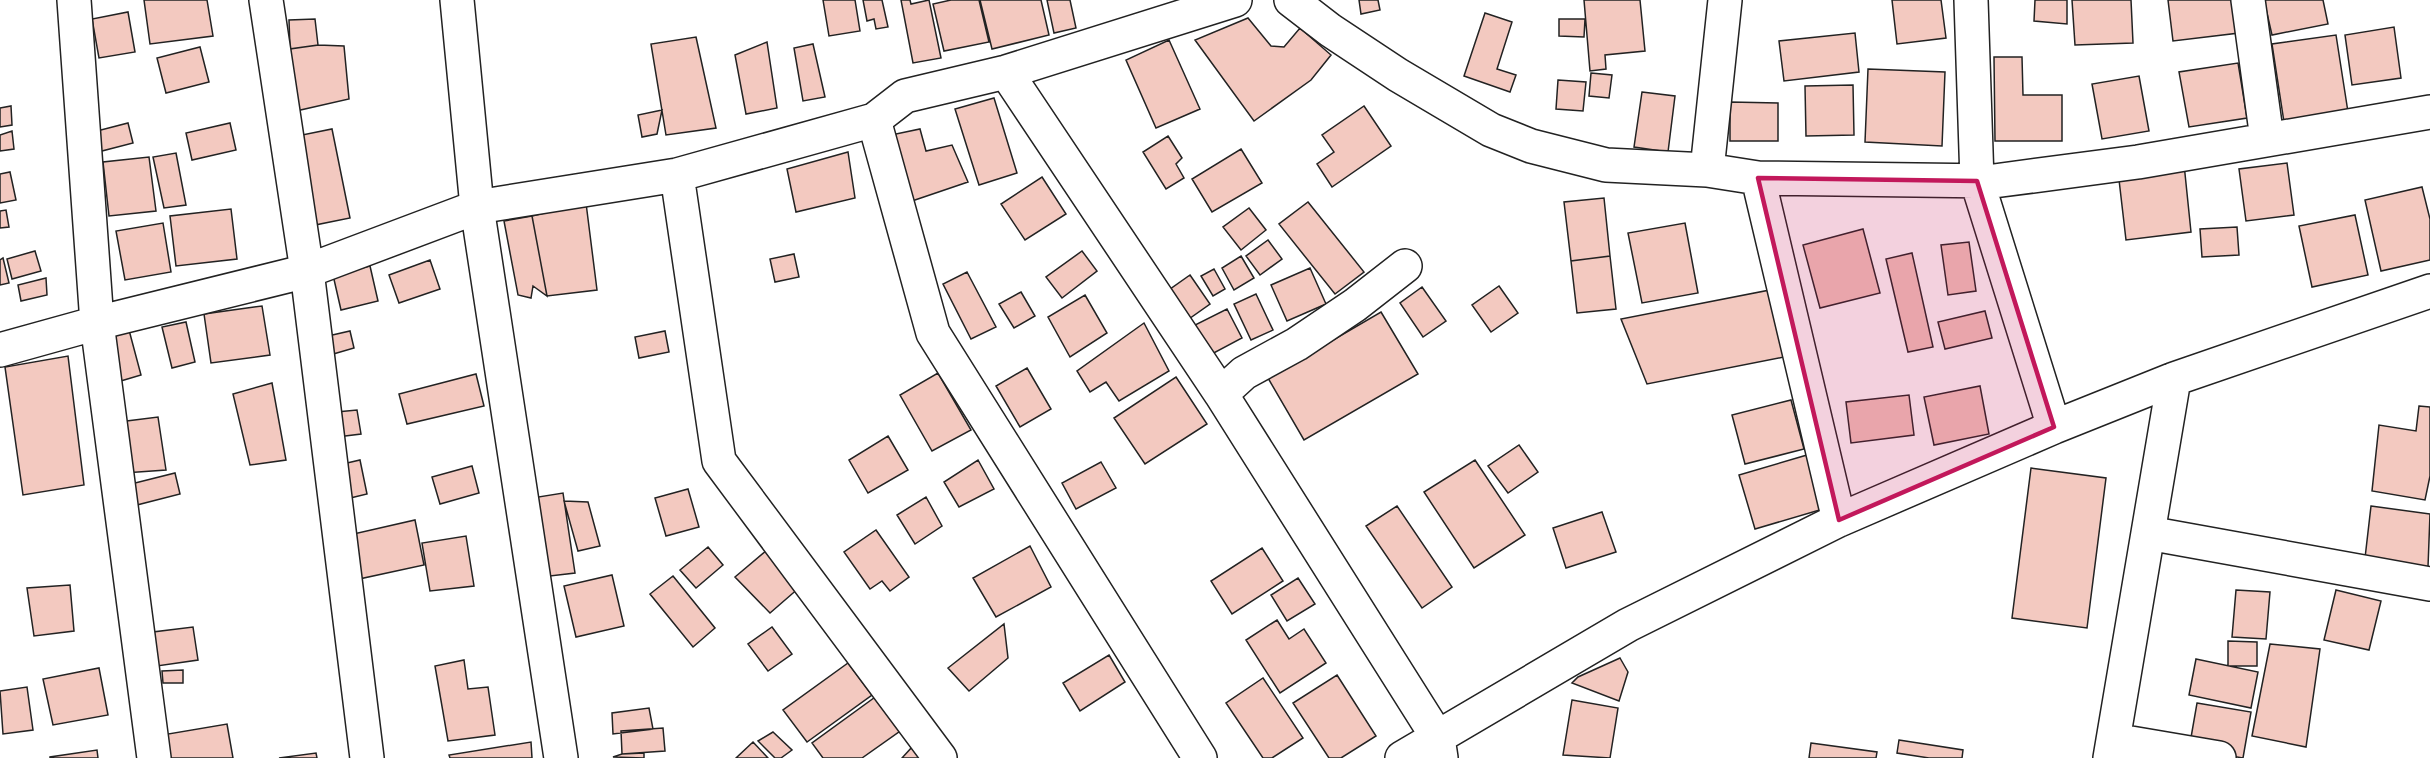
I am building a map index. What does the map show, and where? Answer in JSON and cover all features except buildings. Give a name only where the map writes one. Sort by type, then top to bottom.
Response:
[{"type":"street","points":[[74,0],[96,323],[154,758]]},
{"type":"street","points":[[266,0],[307,271],[367,758]]},
{"type":"street","points":[[457,0],[477,207],[561,758]]},
{"type":"street","points":[[0,350],[96,323],[307,271],[477,207],[678,175],[874,120],[905,96],[1006,72],[1235,0]]},
{"type":"street","points":[[1291,0],[1398,75],[1491,130],[1531,146],[1606,165],[1707,170],[1758,178],[1977,181],[2138,162],[2430,112]]},
{"type":"street","points":[[1707,170],[1725,0]]},
{"type":"street","points":[[1971,0],[1977,181],[2054,427]]},
{"type":"street","points":[[2248,0],[2267,140]]},
{"type":"street","points":[[1006,72],[1221,394],[1439,748]]},
{"type":"street","points":[[874,120],[933,333],[1200,758]]},
{"type":"street","points":[[678,175],[719,461],[940,758]]},
{"type":"street","points":[[1758,178],[1839,520]]},
{"type":"street","points":[[1221,394],[1244,373],[1297,345],[1406,267]]},
{"type":"street","points":[[1402,758],[1439,748],[1628,625],[1839,520],[2054,427],[2174,379],[2430,291]]},
{"type":"street","points":[[2174,379],[2111,749],[2219,758]]},
{"type":"street","points":[[2148,533],[2430,584]]},
{"type":"highlighted area","points":[[1758,178],[1977,181],[2054,427],[1839,520]]}]
